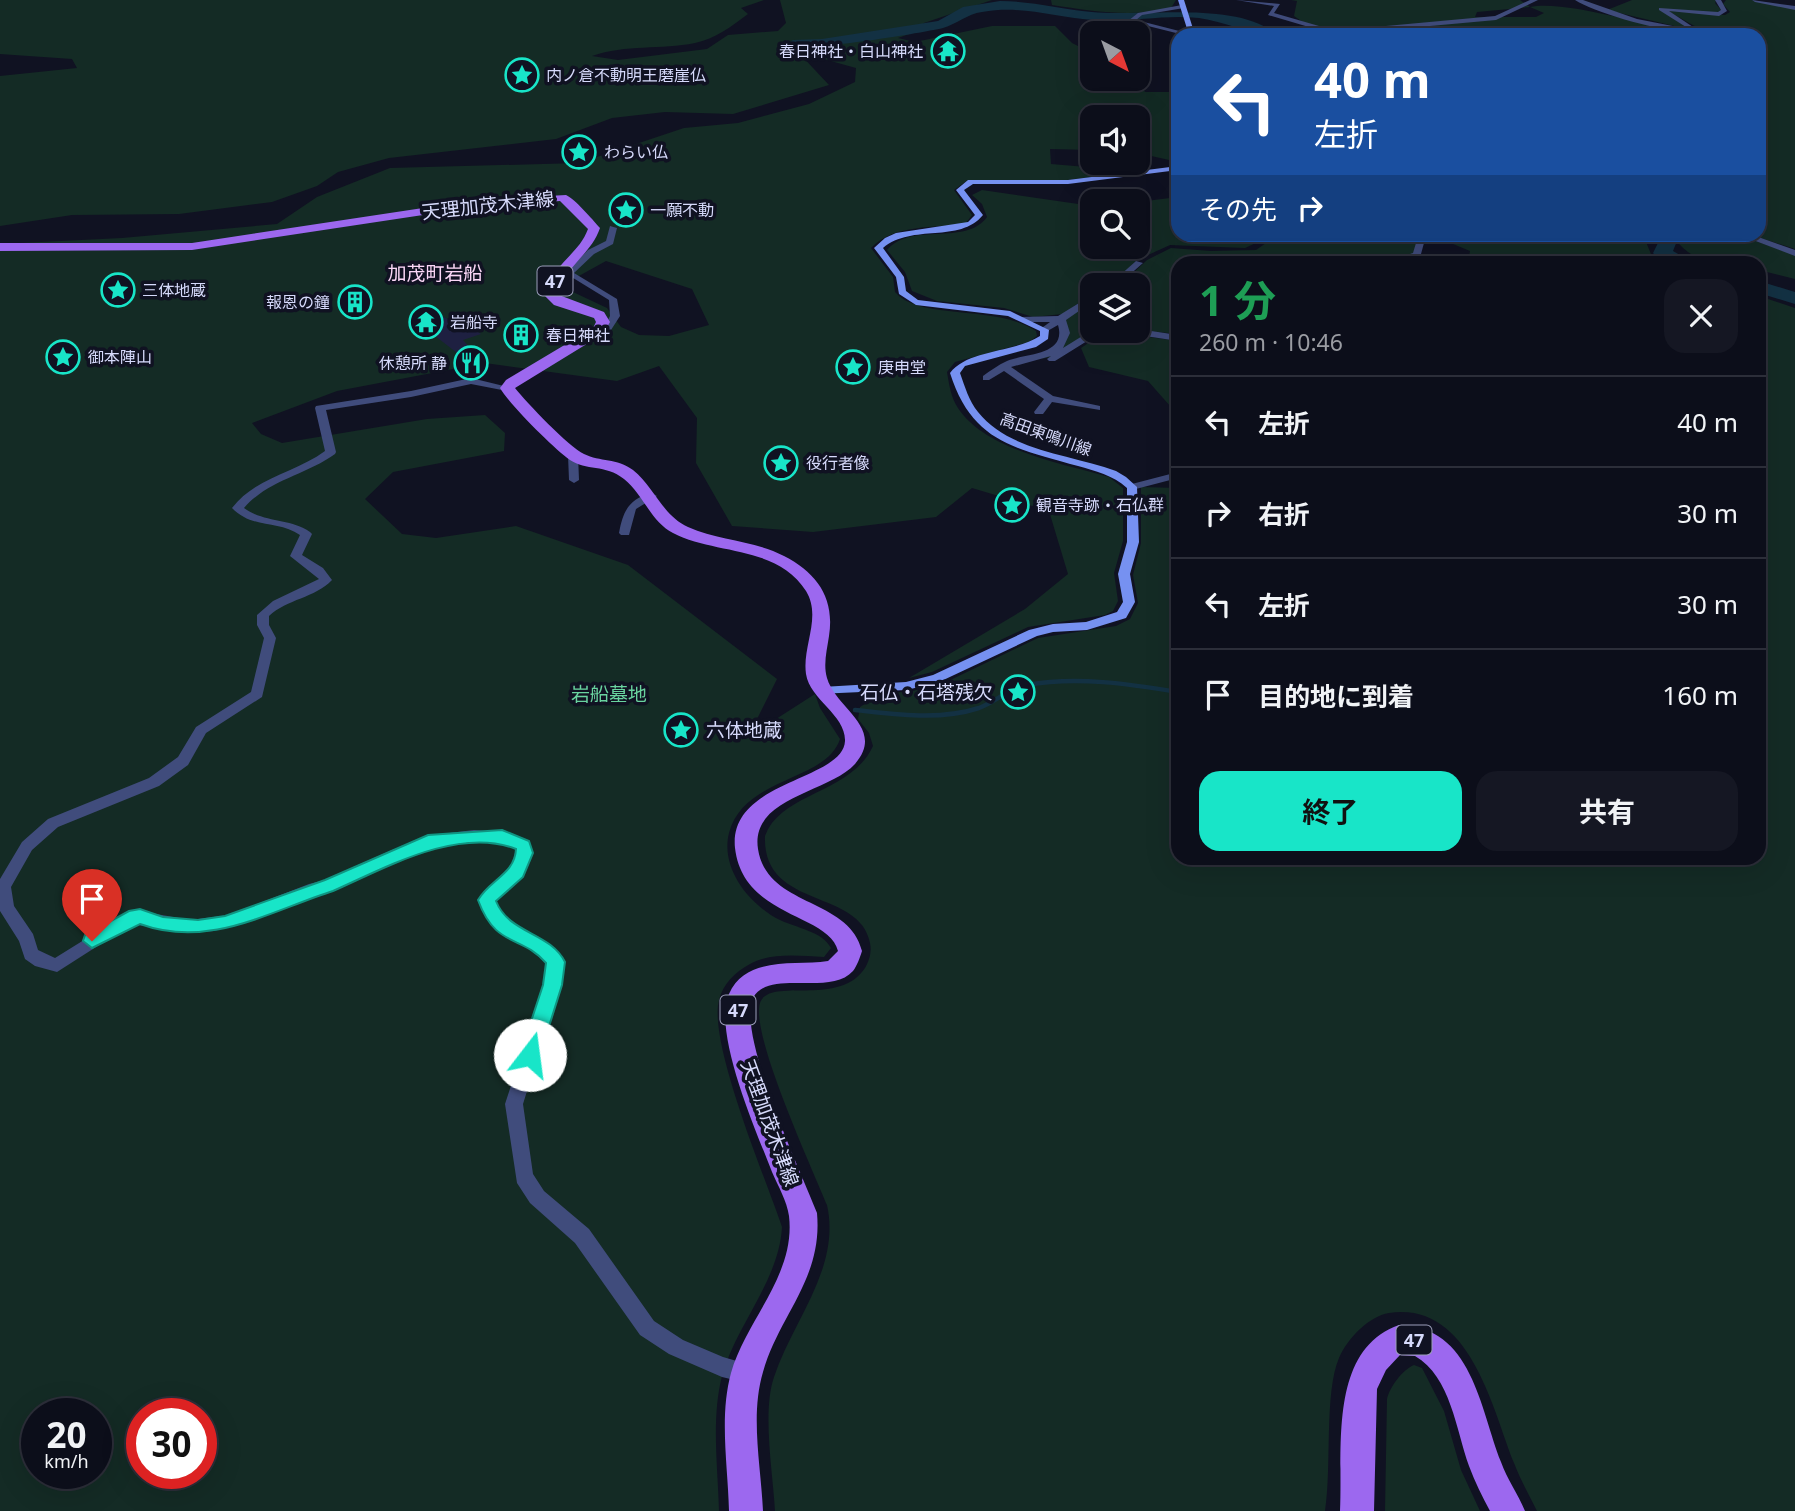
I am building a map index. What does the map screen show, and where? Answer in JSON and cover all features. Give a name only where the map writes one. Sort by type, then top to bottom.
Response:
[{"type":"main road","points":[[1183,8],[1190,28]]},
{"type":"main road","points":[[1044,330],[1024,319],[987,309],[916,302],[902,292],[900,276],[878,248],[894,236],[963,227],[976,221],[977,210],[960,190],[971,182],[1068,182],[1171,169]]},
{"type":"main road","name":"天理加茂木津線","points":[[0,247],[152,248],[219,243],[459,205],[562,197],[571,201],[578,215],[594,228],[593,237],[564,264],[553,284],[552,296],[559,302],[599,315],[603,322],[598,331]]},
{"type":"main road","name":"高田東鳴川線","points":[[1044,330],[1045,337],[1033,345],[961,364],[955,373],[964,406],[984,427],[1002,437],[1114,473],[1132,488]]},
{"type":"main road","points":[[598,331],[511,383],[507,388],[573,455],[583,461],[613,465],[651,496],[664,520],[677,529],[740,544],[773,558],[799,574],[814,589],[822,606],[822,626],[814,667],[822,691],[906,686],[937,679],[1033,633],[1053,628],[1087,626],[1122,615],[1129,602],[1125,574],[1133,542],[1132,488]]},
{"type":"main road","name":"天理加茂木津線","points":[[746,1511],[743,1416],[747,1373],[800,1259],[806,1233],[803,1213],[741,1044],[738,1002],[751,982],[771,973],[834,971],[845,962],[850,945],[836,925],[790,907],[763,886],[750,865],[747,836],[754,818],[766,805],[839,766],[853,749],[857,737],[851,725],[822,691]]},
{"type":"main road","name":"47","points":[[1357,1511],[1363,1381],[1385,1348],[1391,1343],[1407,1339],[1425,1343],[1441,1355],[1469,1408],[1486,1467],[1507,1511]]},
{"type":"street","points":[[1239,0],[1279,5],[1270,14],[1322,28]]},
{"type":"street","points":[[1403,28],[1496,18],[1535,0]]},
{"type":"street","points":[[1578,0],[1670,28]]},
{"type":"street","points":[[1691,28],[1661,9],[1719,14],[1724,10],[1718,0]]},
{"type":"street","points":[[1755,0],[1795,8]]},
{"type":"street","points":[[1171,31],[1134,23],[1134,17],[1183,8]]},
{"type":"street","points":[[598,331],[608,328],[615,316],[614,299],[569,273],[591,252],[610,242],[613,228]]},
{"type":"street","points":[[1412,256],[1417,254],[1420,242]]},
{"type":"street","points":[[1764,242],[1795,253]]},
{"type":"street","points":[[1127,273],[1139,263]]},
{"type":"street","points":[[1044,330],[1080,306]]},
{"type":"street","points":[[1024,319],[1061,319]]},
{"type":"street","points":[[986,378],[1008,365],[1050,353],[1059,346],[1065,333],[1061,319]]},
{"type":"street","points":[[1150,334],[1171,337]]},
{"type":"street","points":[[1008,365],[1057,358],[1080,342]]},
{"type":"street","points":[[1008,365],[1050,398],[1096,408]]},
{"type":"street","points":[[507,388],[471,381],[411,394],[320,408],[331,452],[322,460],[277,478],[248,495],[238,508],[258,523],[299,527],[306,534],[296,556],[319,571],[326,580],[317,587],[271,606],[262,615],[263,625],[270,638],[257,694],[201,730],[183,761],[154,782],[53,823],[19,855],[3,887],[6,907],[27,939],[31,954],[41,961],[57,965],[129,918],[140,916],[162,924],[198,927],[226,923],[314,888],[327,886],[428,842],[502,836],[523,845],[524,862],[487,900],[500,926],[545,950],[556,962],[552,985],[514,1104],[524,1177],[537,1196],[582,1236],[646,1328],[676,1348],[722,1367],[747,1373]]},
{"type":"street","points":[[1039,412],[1050,398]]},
{"type":"street","points":[[573,455],[574,480]]},
{"type":"street","points":[[1132,488],[1171,477]]},
{"type":"street","points":[[625,533],[629,509],[638,500],[651,496]]},
{"type":"green space","name":"岩船墓地","points":[[0,0],[764,0],[741,8],[748,14],[723,32],[702,41],[618,50],[592,56],[618,60],[707,49],[728,35],[778,31],[786,23],[780,0],[992,0],[924,23],[912,33],[898,38],[915,42],[992,26],[1055,26],[1080,47],[1080,91],[1171,92],[1171,160],[1150,156],[1150,105],[1080,105],[1080,150],[1050,149],[1051,164],[1080,166],[1080,175],[1109,175],[1067,180],[968,180],[954,190],[972,215],[966,223],[916,228],[891,234],[871,248],[893,277],[895,292],[906,301],[922,307],[1001,318],[1036,331],[1037,336],[1029,342],[955,362],[947,372],[951,391],[958,408],[987,435],[1049,461],[1109,477],[1123,488],[1123,541],[1114,573],[1118,601],[1113,611],[1105,615],[1028,627],[932,672],[909,678],[1025,609],[1068,574],[1049,511],[972,488],[936,517],[813,532],[732,526],[696,463],[697,418],[659,366],[617,381],[485,363],[337,391],[252,423],[261,434],[282,443],[427,419],[485,415],[505,433],[504,451],[393,472],[365,499],[402,534],[436,538],[516,526],[628,565],[777,679],[748,737],[815,694],[820,708],[840,739],[832,753],[819,764],[751,800],[738,814],[729,833],[729,860],[733,872],[748,895],[769,913],[815,934],[831,948],[824,957],[777,956],[750,964],[730,979],[719,1000],[718,1020],[730,1078],[782,1227],[773,1266],[728,1357],[722,1376],[716,1426],[719,1511],[0,1511],[0,244],[122,238],[277,224],[317,197],[390,168],[579,163],[684,128],[738,123],[809,104],[855,82],[856,68],[798,52],[829,85],[733,114],[665,112],[612,118],[556,139],[389,158],[338,172],[317,186],[272,202],[179,214],[72,215],[0,226],[0,76],[77,68],[72,59],[0,54]],"holes":[[[606,261],[692,289],[709,325],[669,336],[639,335],[621,327],[607,308],[573,292],[568,282]]]},
{"type":"green space","points":[[1051,0],[1176,0],[1171,8],[1126,13],[1052,5]]},
{"type":"green space","points":[[1291,0],[1520,0],[1530,7],[1584,10],[1665,28],[1315,28],[1294,16],[1297,1]],"holes":[[[1530,7],[1544,13],[1536,17],[1475,17],[1477,12]]]},
{"type":"green space","points":[[1632,0],[1717,0],[1715,3],[1722,11],[1715,13],[1659,9],[1690,28],[1683,28],[1607,10]]},
{"type":"green space","points":[[1726,0],[1752,0],[1795,9],[1795,249],[1766,240],[1766,28],[1698,28],[1666,10],[1725,15],[1730,12],[1723,4]]},
{"type":"green space","points":[[982,190],[1080,204],[1080,259],[1139,259],[1123,273],[1080,273],[1080,302],[1063,314],[1033,317],[1004,308],[937,301],[912,291],[905,272],[887,250],[898,241],[910,237],[966,231],[977,226],[987,217],[982,204],[972,195]]},
{"type":"green space","points":[[1171,198],[1171,242],[1258,242],[1245,248],[1170,245],[1150,254],[1150,200]]},
{"type":"green space","points":[[1268,242],[1417,242],[1414,254],[1406,256],[1171,256],[1171,333],[1150,331],[1150,273],[1133,273],[1147,260],[1171,248],[1256,250]]},
{"type":"green space","points":[[1448,242],[1646,242],[1652,256],[1469,256],[1470,251]]},
{"type":"green space","points":[[1677,242],[1758,242],[1795,255],[1795,279],[1766,272],[1766,256],[1695,256]]},
{"type":"green space","points":[[1766,298],[1795,308],[1795,1511],[1537,1511],[1516,1469],[1486,1388],[1474,1363],[1458,1341],[1440,1324],[1417,1314],[1389,1313],[1374,1319],[1347,1343],[1334,1373],[1325,1511],[775,1511],[769,1443],[771,1391],[782,1356],[821,1272],[830,1228],[827,1205],[784,1102],[764,1043],[759,1019],[760,1003],[766,995],[777,992],[839,987],[853,980],[865,968],[871,950],[862,926],[849,913],[794,888],[779,876],[768,860],[765,836],[773,821],[786,810],[833,784],[863,762],[873,746],[869,733],[858,719],[860,707],[882,693],[908,692],[942,684],[1038,638],[1116,626],[1130,619],[1138,603],[1133,575],[1141,543],[1141,487],[1171,488],[1171,865],[1766,865]]},
{"type":"green space","points":[[1080,309],[1080,340],[1059,355],[1041,359],[1064,345],[1067,334],[1065,320]]},
{"type":"green space","points":[[1150,337],[1171,340],[1171,407],[1148,381],[1089,367],[1081,348],[1088,343],[1150,343]]},
{"type":"green space","points":[[1414,1365],[1422,1368],[1444,1411],[1461,1470],[1480,1511],[1385,1511],[1387,1399],[1397,1379]]},
{"type":"building","points":[[442,316],[458,325],[465,322],[481,334],[463,340],[488,368],[483,373],[430,332],[435,330],[424,322]]},
{"type":"waterway","points":[[793,44],[822,43],[942,24],[968,10],[1000,5],[1030,5],[1093,16],[1198,14],[1256,28]]},
{"type":"waterway","points":[[1668,242],[1662,253],[1669,256]]},
{"type":"waterway","points":[[1766,289],[1795,298]]},
{"type":"waterway","points":[[855,710],[917,715],[964,712],[979,708],[1020,687],[1046,682],[1084,681],[1171,691]]},
{"type":"place","name":"春日神社・白山神社","points":[[948,51]]},
{"type":"place","name":"内ノ倉不動明王磨崖仏","points":[[522,75]]},
{"type":"place","name":"わらい仏","points":[[579,152]]},
{"type":"place","name":"一願不動","points":[[626,210]]},
{"type":"place","name":"三体地蔵","points":[[118,290]]},
{"type":"place","name":"報恩の鐘","points":[[355,302]]},
{"type":"place","name":"岩船寺","points":[[426,322]]},
{"type":"place","name":"春日神社","points":[[521,335]]},
{"type":"place","name":"御本陣山","points":[[63,357]]},
{"type":"place","name":"休憩所 静","points":[[471,363]]},
{"type":"place","name":"庚申堂","points":[[853,367]]},
{"type":"place","name":"役行者像","points":[[781,463]]},
{"type":"place","name":"観音寺跡・石仏群","points":[[1012,505]]},
{"type":"place","name":"石仏・石塔残欠","points":[[1018,692]]},
{"type":"place","name":"六体地蔵","points":[[681,730]]},
{"type":"district","name":"加茂町岩船","points":[[435,273]]},
{"type":"route","points":[[92,941],[129,918],[140,916],[162,924],[180,926],[198,927],[226,923],[314,888],[327,886],[428,842],[502,836],[523,845],[525,853],[524,862],[517,872],[487,900],[494,918],[500,926],[515,936],[545,950],[556,962],[552,985],[530,1055]]}]
